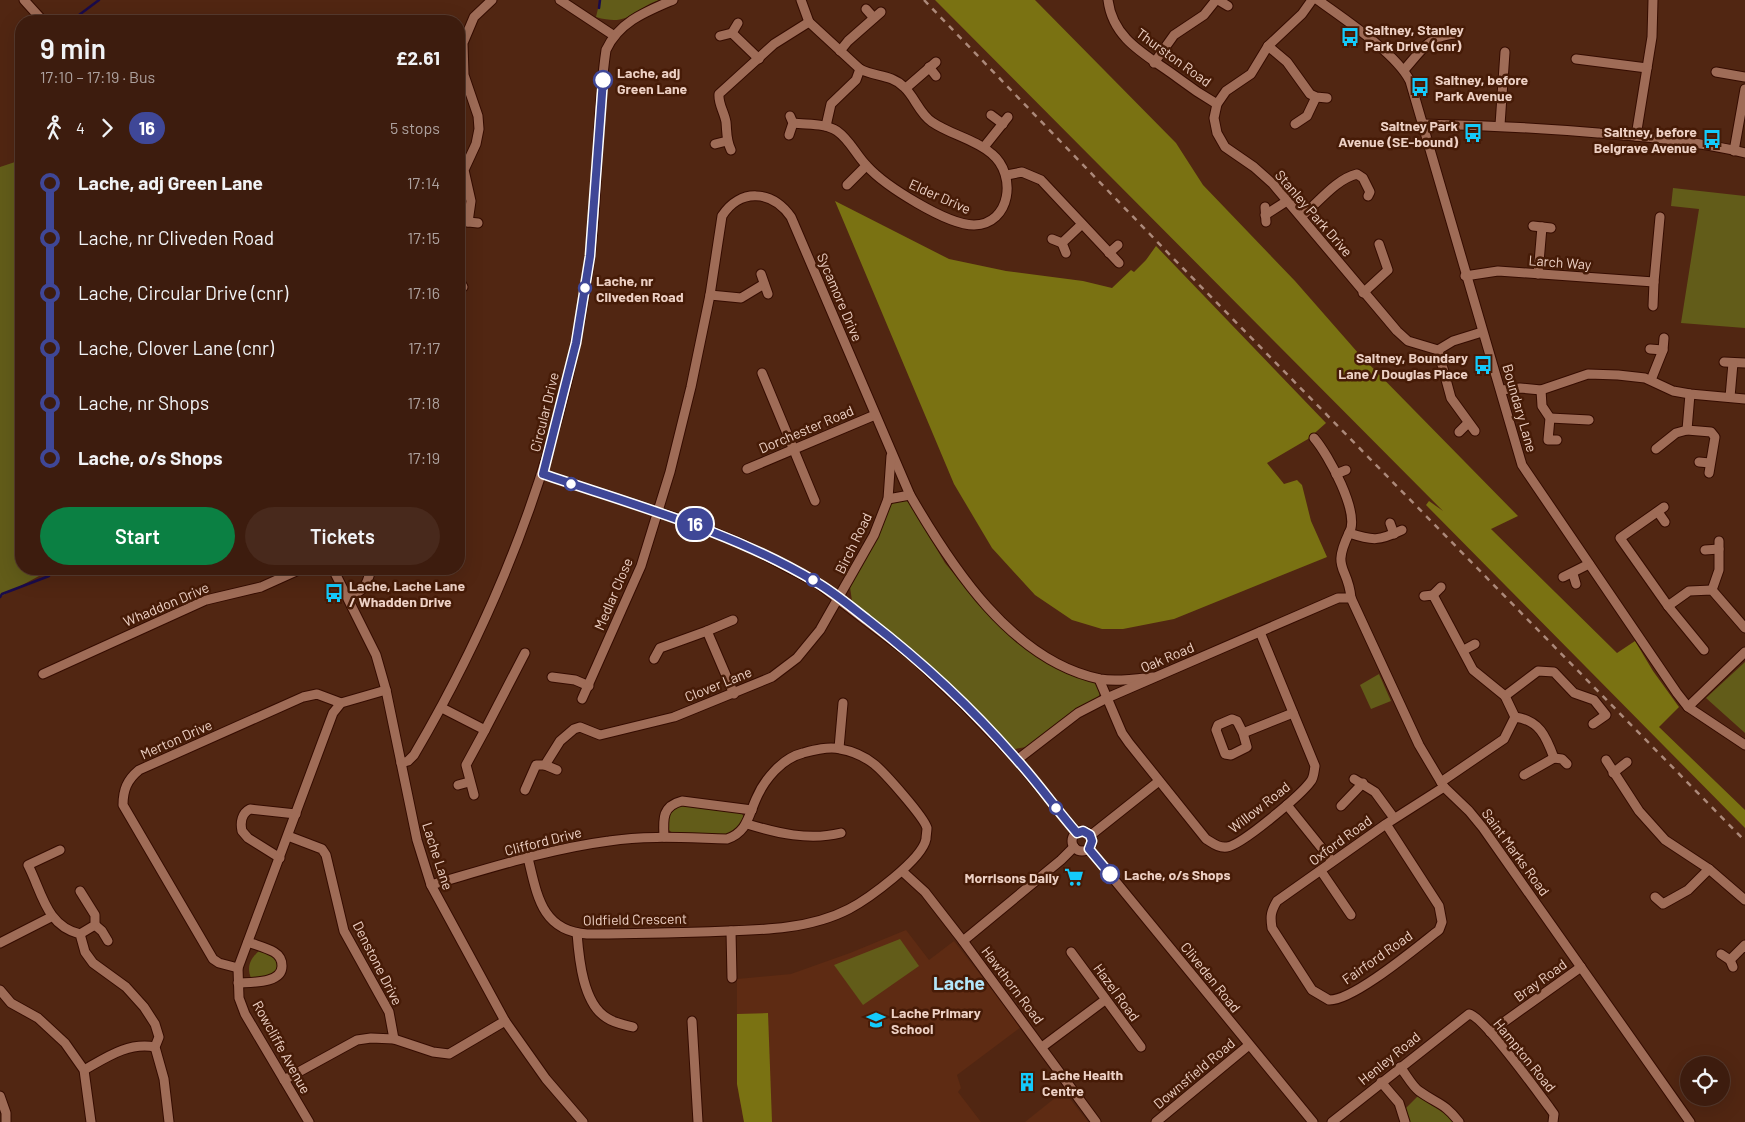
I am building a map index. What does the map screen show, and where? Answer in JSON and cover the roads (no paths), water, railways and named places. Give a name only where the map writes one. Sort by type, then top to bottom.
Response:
[{"type":"street","points":[[24,0],[38,15]]},
{"type":"street","points":[[465,36],[474,17],[492,0]]},
{"type":"street","points":[[560,0],[613,35],[626,23],[673,0]]},
{"type":"street","points":[[801,0],[809,22],[860,69],[868,73],[894,78],[906,88],[925,117],[943,128],[984,146],[996,157],[1007,175],[1022,172],[1041,180],[1119,263]]},
{"type":"street","name":"Thurston Road","points":[[1108,0],[1109,11],[1124,37],[1154,63],[1217,104]]},
{"type":"street","points":[[1154,63],[1174,35],[1204,15],[1217,0],[1228,6]]},
{"type":"street","points":[[1217,104],[1226,91],[1251,74],[1268,46],[1302,14],[1312,0]]},
{"type":"street","name":"Boundary Lane","points":[[1318,0],[1348,21],[1404,70],[1410,81],[1465,276],[1502,390],[1522,465],[1688,706],[1745,745]]},
{"type":"street","points":[[1636,136],[1652,37],[1652,0]]},
{"type":"street","points":[[840,51],[848,41],[878,15],[866,9]]},
{"type":"street","points":[[716,144],[729,146],[726,120],[718,101],[719,94],[774,44],[809,22]]},
{"type":"street","points":[[720,36],[732,33],[738,23]]},
{"type":"street","points":[[732,33],[759,59]]},
{"type":"street","points":[[1404,70],[1428,43],[1441,35],[1456,34]]},
{"type":"street","name":"Circular Drive","points":[[401,763],[408,761],[414,755],[442,708],[494,603],[543,474],[576,343],[590,256],[604,61],[606,50],[613,35]]},
{"type":"street","points":[[1268,46],[1287,62],[1303,86],[1316,97],[1327,98]]},
{"type":"street","points":[[1500,125],[1505,52]]},
{"type":"street","points":[[1576,59],[1647,68]]},
{"type":"street","points":[[906,88],[933,64],[936,76]]},
{"type":"street","points":[[789,135],[792,120],[826,126],[831,104],[856,80],[860,69]]},
{"type":"street","points":[[1716,72],[1745,76]]},
{"type":"street","points":[[465,85],[478,116],[479,129],[476,144],[465,163]]},
{"type":"street","points":[[1734,151],[1745,89]]},
{"type":"street","points":[[1295,124],[1308,116],[1316,97]]},
{"type":"street","name":"Stanley Park Drive","points":[[1217,104],[1214,118],[1217,133],[1225,147],[1254,166],[1302,216],[1385,320],[1408,341],[1438,350]]},
{"type":"street","points":[[984,146],[1005,120],[991,115]]},
{"type":"street","points":[[1422,124],[1500,125],[1636,136],[1745,154]]},
{"type":"street","name":"Elder Drive","points":[[826,126],[842,135],[866,166],[904,197],[964,224],[977,225],[990,221],[999,212],[1007,195],[1007,175]]},
{"type":"street","points":[[847,184],[866,166]]},
{"type":"street","points":[[1302,216],[1321,201],[1334,186],[1358,169],[1372,193]]},
{"type":"street","points":[[465,182],[471,201],[465,218]]},
{"type":"street","name":"Sycamore Drive","points":[[657,511],[682,424],[710,295],[722,216],[728,206],[749,197],[761,196],[783,205],[791,217],[910,495],[952,563],[970,588],[1008,628],[1060,664],[1099,679],[1117,680],[1153,677]]},
{"type":"street","points":[[1265,214],[1287,201]]},
{"type":"street","points":[[1653,306],[1660,217]]},
{"type":"street","points":[[465,221],[478,223]]},
{"type":"street","points":[[1062,243],[1082,224]]},
{"type":"street","points":[[1538,274],[1542,227]]},
{"type":"street","points":[[1052,239],[1062,243],[1066,253]]},
{"type":"street","points":[[1379,244],[1388,270],[1397,274]]},
{"type":"street","points":[[1109,253],[1118,245]]},
{"type":"street","points":[[1363,293],[1388,270]]},
{"type":"street","name":"Larch Way","points":[[1465,276],[1498,271],[1654,282]]},
{"type":"street","points":[[761,274],[768,294]]},
{"type":"street","points":[[710,295],[741,298],[764,284]]},
{"type":"street","points":[[1459,432],[1471,427],[1451,398],[1438,350],[1453,341],[1482,332]]},
{"type":"street","points":[[1651,380],[1663,350],[1664,338]]},
{"type":"street","points":[[1650,349],[1663,350]]},
{"type":"street","points":[[1730,397],[1728,362],[1745,363]]},
{"type":"street","points":[[762,373],[815,501]]},
{"type":"street","points":[[1502,390],[1520,388],[1542,390],[1588,374],[1618,374],[1651,380],[1673,391],[1745,399]]},
{"type":"street","points":[[1542,390],[1542,406],[1550,418],[1548,440],[1557,440]]},
{"type":"street","points":[[1687,430],[1690,394]]},
{"type":"street","name":"Dorchester Road","points":[[747,469],[875,415]]},
{"type":"street","points":[[1550,418],[1583,417]]},
{"type":"street","points":[[1656,449],[1676,433],[1687,430],[1712,432],[1715,437],[1709,473]]},
{"type":"street","name":"Saint Marks Road","points":[[1314,438],[1323,448],[1352,514],[1352,528],[1340,555],[1340,566],[1350,590],[1351,598],[1418,745],[1442,784],[1483,828],[1690,1122]]},
{"type":"street","name":"Birch Road","points":[[840,598],[874,535],[888,500],[891,474],[890,451]]},
{"type":"street","points":[[1699,462],[1710,463]]},
{"type":"street","points":[[1336,474],[1346,470]]},
{"type":"street","points":[[543,474],[692,523],[745,545],[817,583],[840,598],[912,656],[1017,760],[1077,833]]},
{"type":"street","points":[[888,500],[910,495]]},
{"type":"street","points":[[1665,522],[1661,510],[1620,538],[1668,606],[1704,650]]},
{"type":"street","name":"Medlar Close","points":[[582,699],[641,566],[657,511]]},
{"type":"street","points":[[1349,533],[1369,540],[1398,532],[1390,523]]},
{"type":"street","points":[[1705,550],[1719,545],[1719,570],[1712,590]]},
{"type":"street","points":[[1563,577],[1573,574],[1589,564]]},
{"type":"street","points":[[1573,574],[1576,584]]},
{"type":"street","name":"Whaddon Drive","points":[[43,674],[206,600],[261,587],[288,575]]},
{"type":"street","name":"Lache Lane","points":[[336,575],[376,655],[386,690],[417,840],[431,885],[505,1021],[546,1079],[583,1122]]},
{"type":"street","points":[[348,598],[363,590],[369,582],[370,575]]},
{"type":"street","points":[[1441,587],[1428,595],[1464,650],[1474,670],[1505,696],[1515,717],[1529,719],[1536,725],[1548,742],[1554,758]]},
{"type":"street","points":[[1668,606],[1689,591],[1712,590]]},
{"type":"street","points":[[1712,590],[1745,628]]},
{"type":"street","name":"Clover Lane","points":[[545,765],[560,741],[574,728],[580,727],[594,734],[607,734],[674,717],[772,677],[797,658],[820,630],[840,598]]},
{"type":"street","name":"Oak Road","points":[[1017,760],[1078,713],[1106,698],[1338,598],[1351,598]]},
{"type":"street","points":[[653,655],[660,648],[733,620]]},
{"type":"street","points":[[707,631],[734,694]]},
{"type":"street","name":"Willow Road","points":[[1106,698],[1122,733],[1206,839],[1217,846],[1228,847],[1239,842],[1287,805],[1313,779],[1315,766],[1260,632]]},
{"type":"street","points":[[1464,650],[1475,644]]},
{"type":"street","points":[[1688,706],[1745,652]]},
{"type":"street","points":[[474,795],[466,765],[525,653]]},
{"type":"street","points":[[1505,696],[1538,671],[1554,672],[1574,693],[1594,700],[1606,715],[1592,724]]},
{"type":"street","points":[[552,676],[575,680],[588,686]]},
{"type":"street","points":[[1099,679],[1106,698]]},
{"type":"street","points":[[341,703],[386,690]]},
{"type":"street","name":"Merton Drive","points":[[238,968],[218,963],[213,959],[123,805],[126,786],[130,777],[139,770],[303,697],[317,694],[341,703]]},
{"type":"street","name":"Rowcliffe Avenue","points":[[309,1122],[245,1014],[240,998],[238,968],[333,713],[341,703]]},
{"type":"street","points":[[839,748],[843,703]]},
{"type":"street","points":[[442,708],[485,730]]},
{"type":"street","points":[[1244,733],[1293,713]]},
{"type":"street","name":"Oxford Road","points":[[1329,1000],[1312,990],[1272,928],[1270,916],[1277,901],[1504,739],[1515,717]]},
{"type":"street","name":"Oldfield Crescent","points":[[528,858],[539,903],[545,912],[560,926],[577,934],[731,931],[792,926],[834,915],[866,898],[902,871],[926,842],[927,829],[923,821],[873,763],[857,754],[839,748],[800,753],[771,773],[756,798],[747,824]]},
{"type":"street","points":[[1524,776],[1554,758],[1562,759],[1567,764]]},
{"type":"street","points":[[1606,760],[1639,812],[1665,840],[1708,870],[1745,900]]},
{"type":"street","points":[[1613,773],[1627,762]]},
{"type":"street","points":[[525,790],[536,765],[545,765],[557,770]]},
{"type":"street","points":[[1354,779],[1375,792],[1394,818]]},
{"type":"street","points":[[1090,835],[1159,781]]},
{"type":"street","points":[[458,784],[469,782]]},
{"type":"street","points":[[1341,806],[1363,783]]},
{"type":"street","points":[[664,837],[663,819],[667,808],[672,804],[682,802],[752,810]]},
{"type":"street","points":[[1287,805],[1332,861]]},
{"type":"street","points":[[280,858],[248,838],[242,831],[241,819],[245,811],[250,809],[296,814]]},
{"type":"street","points":[[747,824],[777,833],[802,836],[841,834]]},
{"type":"street","name":"Clifford Drive","points":[[431,885],[566,848],[610,840],[664,837],[727,839],[735,836],[747,824]]},
{"type":"street","name":"Fairford Road","points":[[1329,1000],[1344,998],[1439,930],[1442,922],[1439,906],[1386,824]]},
{"type":"street","points":[[1083,831],[1090,835],[1092,841],[1089,849],[1083,851],[1074,847],[1072,840],[1077,833],[1083,831]]},
{"type":"street","name":"Denstone Drive","points":[[288,836],[322,849],[326,855],[344,931],[388,1012],[394,1039]]},
{"type":"street","points":[[963,941],[1061,860],[1074,847]]},
{"type":"street","name":"Cliveden Road","points":[[1089,849],[1313,1122]]},
{"type":"street","points":[[60,850],[28,865],[52,918],[64,930],[80,934],[94,925]]},
{"type":"street","points":[[1663,904],[1688,890],[1708,870]]},
{"type":"street","name":"Hawthorn Road","points":[[902,871],[925,892],[963,941],[1096,1122]]},
{"type":"street","points":[[1320,871],[1351,915]]},
{"type":"street","points":[[80,891],[95,915],[94,925]]},
{"type":"street","points":[[1655,897],[1663,904],[1664,914]]},
{"type":"street","points":[[0,943],[52,918]]},
{"type":"street","points":[[94,925],[102,931],[108,941]]},
{"type":"street","points":[[731,931],[732,978]]},
{"type":"street","points":[[80,934],[85,952],[93,963],[126,987],[144,1007],[155,1024],[159,1036],[155,1047],[164,1079],[169,1122]]},
{"type":"street","points":[[577,934],[580,969],[597,1010],[608,1019],[633,1027]]},
{"type":"street","name":"Rowcliffe Avenue","points":[[238,983],[272,979],[280,974],[282,969],[281,961],[274,952],[248,942]]},
{"type":"street","points":[[1721,954],[1731,964],[1745,944]]},
{"type":"street","name":"Hazel Road","points":[[1071,952],[1140,1047]]},
{"type":"street","name":"Bray Road","points":[[1490,1032],[1581,967]]},
{"type":"street","points":[[0,990],[11,1003],[52,1028],[84,1070],[90,1122]]},
{"type":"street","points":[[1042,1047],[1105,1000]]},
{"type":"street","name":"Hampton Road","points":[[1464,1016],[1473,1015],[1490,1032],[1554,1114],[1553,1122]]},
{"type":"street","name":"Henley Road","points":[[1332,1122],[1464,1016]]},
{"type":"street","points":[[692,1020],[698,1122]]},
{"type":"street","points":[[284,1080],[357,1040],[371,1038],[394,1039],[433,1052],[449,1054],[505,1021]]},
{"type":"street","points":[[84,1070],[129,1047],[143,1045],[155,1047]]},
{"type":"street","name":"Downsfield Road","points":[[1156,1122],[1249,1045]]},
{"type":"street","points":[[1400,1067],[1418,1091],[1435,1098],[1451,1110],[1459,1122]]},
{"type":"street","points":[[1381,1082],[1399,1103],[1405,1122]]},
{"type":"street","points":[[0,1096],[6,1114],[6,1122]]},
{"type":"waterway","points":[[79,15],[99,0]]},
{"type":"waterway","points":[[599,8],[600,0]]},
{"type":"waterway","points":[[0,597],[2,594],[49,576]]},
{"type":"railway","points":[[924,0],[1170,255],[1745,841]]},
{"type":"place","name":"Saltney, Stanley Park Drive (cnr)","points":[[1350,37]]},
{"type":"place","name":"Lache, adj Green Lane","points":[[603,80]]},
{"type":"place","name":"Saltney, before Park Avenue","points":[[1420,87]]},
{"type":"place","name":"Saltney Park Avenue (SE-bound)","points":[[1473,133]]},
{"type":"place","name":"Saltney, before Belgrave Avenue","points":[[1712,139]]},
{"type":"place","name":"Lache, nr Cliveden Road","points":[[585,288]]},
{"type":"place","name":"Saltney, Boundary Lane / Douglas Place","points":[[1483,365]]},
{"type":"place","name":"Lache, Lache Lane / Whadden Drive","points":[[334,593]]},
{"type":"place","name":"Lache, o/s Shops","points":[[1110,874]]},
{"type":"place","name":"Morrisons Daily","points":[[1074,877]]},
{"type":"place","name":"Lache Primary School","points":[[876,1020]]},
{"type":"place","name":"Lache Health Centre","points":[[1027,1082]]},
{"type":"district","name":"Lache","points":[[959,982]]}]
